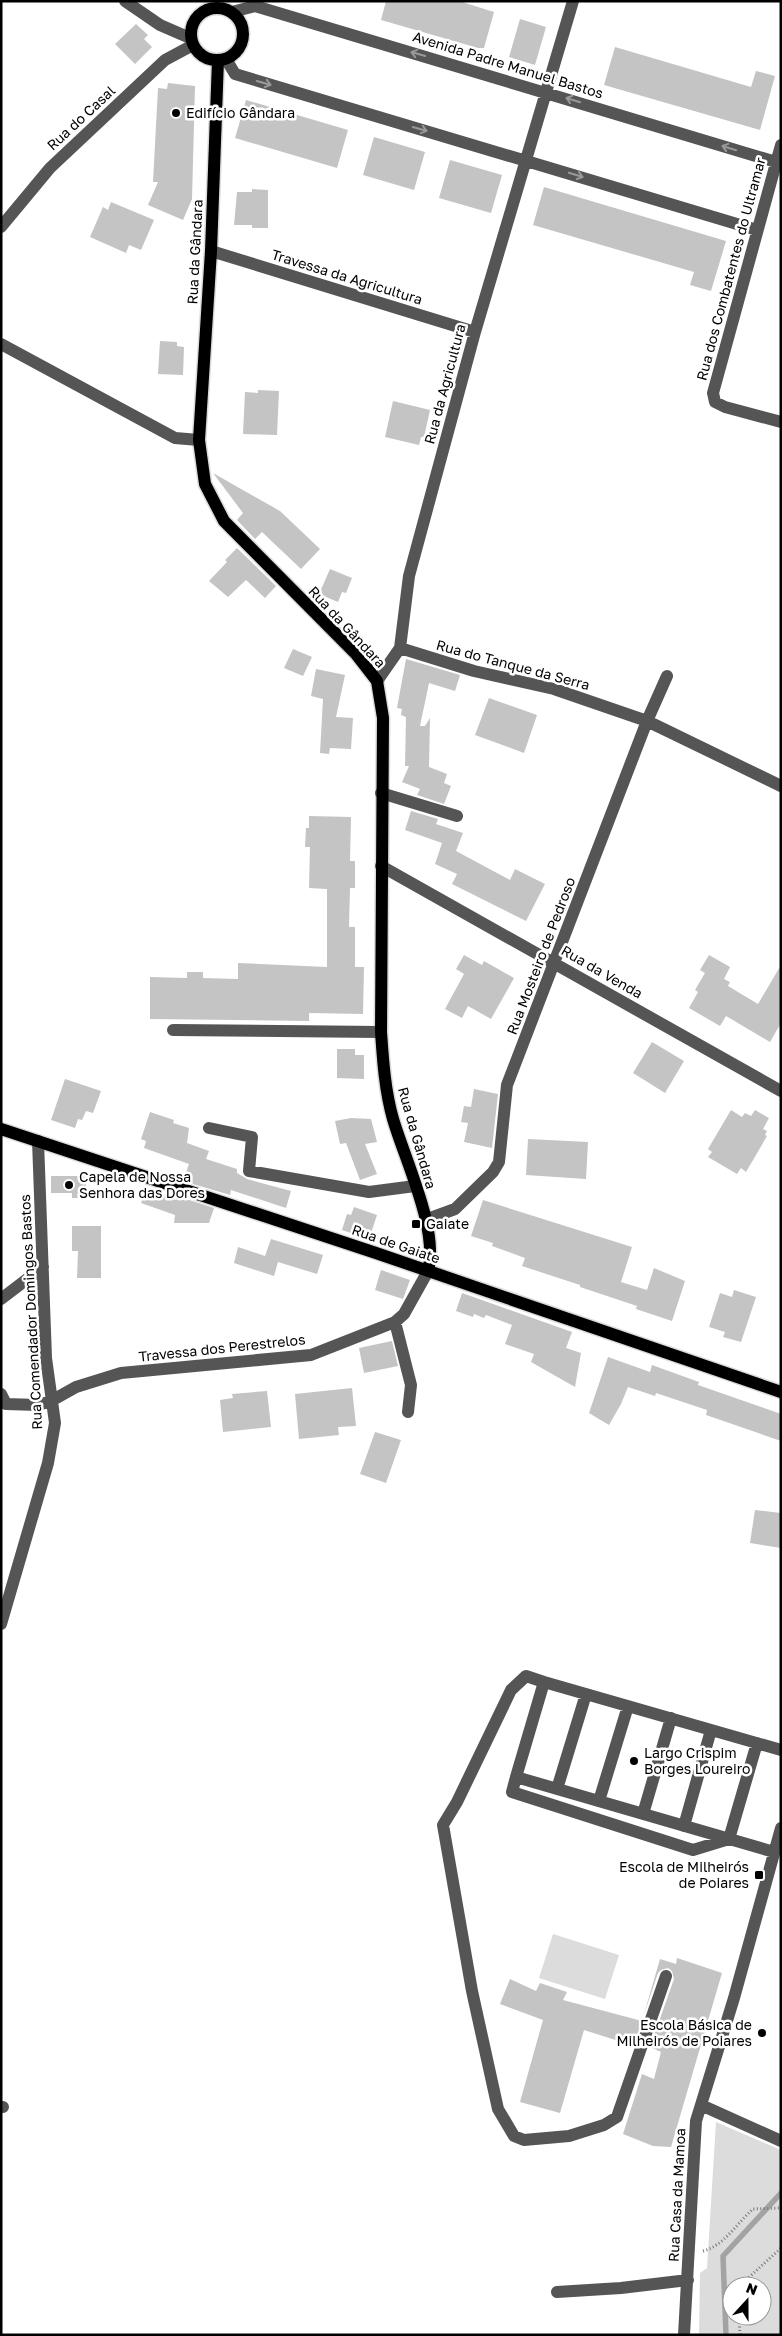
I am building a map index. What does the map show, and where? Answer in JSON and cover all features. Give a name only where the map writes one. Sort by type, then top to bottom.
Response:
[{"type":"main road","points":[[224,7],[238,17],[243,33],[239,48],[222,59],[203,56],[192,42],[190,30],[197,16],[204,10],[224,7]]},
{"type":"main road","name":"Rua da Gândara","points":[[222,59],[199,440],[205,484],[224,521],[356,654],[377,681],[383,718],[381,793],[381,1032],[385,1079],[393,1118],[416,1186],[430,1242],[428,1271]]},
{"type":"main road","name":"Rua de Gaiate","points":[[1,1128],[781,1392]]},
{"type":"street","points":[[125,1],[160,25],[192,42]]},
{"type":"street","name":"Rua da Agricultura","points":[[377,681],[400,648],[408,576],[475,332],[573,1]]},
{"type":"street","name":"Avenida Padre Manuel Bastos","points":[[224,7],[255,6],[776,162]]},
{"type":"street","name":"Rua do Casal","points":[[1,227],[50,168],[165,60],[192,42]]},
{"type":"street","points":[[222,59],[235,74],[757,230]]},
{"type":"street","name":"Rua dos Combatentes do Ultramar","points":[[781,145],[714,384],[715,402],[725,408],[781,422]]},
{"type":"street","name":"Travessa da Agricultura","points":[[211,251],[475,332]]},
{"type":"street","points":[[1,344],[175,438],[199,440]]},
{"type":"street","name":"Rua do Tanque da Serra","points":[[400,648],[474,671],[554,689],[647,721],[781,786]]},
{"type":"street","name":"Rua Mosteiro de Pedroso","points":[[425,1220],[455,1209],[493,1172],[500,1162],[507,1085],[647,721],[667,676]]},
{"type":"street","points":[[381,793],[457,816]]},
{"type":"street","name":"Rua da Venda","points":[[381,866],[555,962],[781,1091]]},
{"type":"street","points":[[173,1030],[381,1032]]},
{"type":"street","points":[[209,1128],[252,1137],[249,1171],[369,1192],[416,1186]]},
{"type":"street","name":"Rua Comendador Domingos Bastos","points":[[1,1624],[48,1463],[55,1423],[46,1358],[38,1141]]},
{"type":"street","points":[[1,1300],[43,1267]]},
{"type":"street","name":"Travessa dos Perestrelos","points":[[52,1401],[76,1387],[121,1373],[311,1355],[395,1322],[408,1308],[428,1271]]},
{"type":"street","points":[[395,1322],[411,1385],[408,1412]]},
{"type":"street","points":[[1,1394],[6,1404],[38,1405],[52,1401]]},
{"type":"street","points":[[666,1976],[616,2117],[604,2125],[569,2136],[524,2140],[514,2136],[498,2109],[472,1991],[443,1825],[458,1802],[511,1690],[526,1676],[781,1750]]},
{"type":"street","points":[[544,1682],[512,1792],[693,1850],[729,1839]]},
{"type":"street","points":[[557,1789],[586,1694]]},
{"type":"street","points":[[599,1801],[628,1706]]},
{"type":"street","points":[[643,1814],[671,1718]]},
{"type":"street","points":[[684,1826],[711,1730]]},
{"type":"street","points":[[729,1839],[758,1743]]},
{"type":"street","points":[[516,1777],[774,1852]]},
{"type":"street","name":"Rua Casa da Mamoa","points":[[684,2335],[696,2121],[734,1998],[781,1828]]},
{"type":"street","points":[[700,2105],[781,2141]]},
{"type":"street","points":[[557,2292],[621,2288],[688,2280]]},
{"type":"path","points":[[689,2254],[710,2249],[722,2241],[753,2209],[781,2208]]},
{"type":"path","points":[[750,2276],[781,2248]]},
{"type":"shaded area","points":[[553,1934],[619,1955],[605,1999],[539,1978]]},
{"type":"shaded area","points":[[716,2122],[781,2150],[781,2335],[699,2335],[700,2273],[707,2268]]},
{"type":"building","points":[[386,1],[459,1],[494,12],[484,48],[478,48],[381,20]]},
{"type":"building","points":[[520,19],[546,27],[535,65],[509,57]]},
{"type":"building","points":[[136,24],[148,35],[144,39],[152,47],[135,64],[115,44]]},
{"type":"building","points":[[615,47],[751,87],[756,71],[775,76],[760,130],[604,85]]},
{"type":"building","points":[[168,83],[195,86],[192,199],[183,220],[148,205],[158,182],[153,182],[158,88],[167,89]]},
{"type":"building","points":[[246,100],[348,130],[337,168],[235,138]]},
{"type":"building","points":[[374,137],[425,152],[414,190],[363,175]]},
{"type":"building","points":[[450,160],[502,175],[491,213],[439,198]]},
{"type":"building","points":[[544,187],[726,241],[711,291],[690,285],[694,272],[533,225]]},
{"type":"building","points":[[252,189],[268,190],[268,228],[252,228],[252,225],[234,225],[237,192],[252,192]]},
{"type":"building","points":[[111,202],[154,220],[141,250],[129,245],[126,253],[90,237],[103,207],[108,210]]},
{"type":"building","points":[[160,341],[177,342],[177,346],[184,347],[183,375],[158,374]]},
{"type":"building","points":[[258,390],[279,391],[277,435],[243,434],[245,392],[258,393]]},
{"type":"building","points":[[393,401],[430,410],[424,437],[421,437],[419,445],[385,437]]},
{"type":"building","points":[[213,473],[280,511],[320,549],[301,569],[262,532],[255,539],[237,520],[243,513]]},
{"type":"building","points":[[237,548],[276,586],[265,598],[246,580],[228,597],[209,581]]},
{"type":"building","points":[[330,569],[352,578],[346,593],[342,592],[338,602],[319,594]]},
{"type":"building","points":[[293,649],[312,657],[303,676],[284,668]]},
{"type":"building","points":[[406,659],[460,675],[455,691],[429,683],[420,726],[425,726],[430,718],[429,767],[447,774],[444,783],[451,786],[444,804],[417,795],[420,789],[402,782],[409,766],[405,766],[406,717],[401,715],[402,709],[397,708]]},
{"type":"building","points":[[316,669],[345,675],[336,717],[353,718],[351,749],[330,748],[329,754],[320,753],[323,699],[311,696]]},
{"type":"building","points":[[489,698],[537,715],[524,753],[475,735]]},
{"type":"building","points":[[411,811],[438,819],[436,824],[463,833],[456,851],[510,880],[515,869],[545,884],[526,921],[452,884],[457,874],[435,864],[442,843],[405,830]]},
{"type":"building","points":[[309,816],[351,817],[350,861],[355,861],[355,888],[350,888],[349,927],[355,927],[355,967],[364,967],[363,1014],[309,1013],[309,1021],[150,1019],[150,977],[187,978],[187,972],[203,972],[203,978],[238,979],[238,963],[327,967],[327,889],[309,888],[310,847],[305,847],[306,828],[309,828]]},
{"type":"building","points":[[464,955],[482,965],[484,961],[514,978],[491,1019],[468,1006],[462,1018],[445,1009],[464,974],[456,969]]},
{"type":"building","points":[[709,955],[730,967],[724,979],[730,982],[728,986],[758,1004],[781,965],[781,1023],[770,1042],[726,1016],[720,1026],[689,1008],[698,992],[695,990],[705,973],[700,970]]},
{"type":"building","points":[[652,1042],[684,1061],[665,1093],[633,1073]]},
{"type":"building","points":[[337,1049],[355,1049],[355,1055],[364,1055],[364,1079],[337,1078]]},
{"type":"building","points":[[65,1079],[101,1091],[93,1113],[86,1111],[82,1120],[78,1119],[75,1128],[51,1120]]},
{"type":"building","points":[[474,1089],[498,1094],[492,1148],[464,1142],[468,1123],[461,1122],[464,1106],[471,1107]]},
{"type":"building","points":[[731,1110],[742,1117],[745,1113],[751,1116],[755,1110],[769,1118],[763,1129],[767,1131],[765,1135],[767,1136],[746,1172],[741,1168],[737,1174],[708,1157],[712,1152],[708,1149]]},
{"type":"building","points":[[150,1112],[174,1120],[173,1123],[189,1128],[187,1143],[209,1151],[206,1159],[237,1169],[237,1173],[247,1179],[291,1191],[286,1208],[231,1190],[230,1195],[183,1181],[189,1164],[144,1148],[146,1141],[141,1139]]},
{"type":"building","points":[[351,1118],[371,1119],[377,1142],[365,1144],[377,1174],[360,1180],[346,1143],[340,1144],[335,1121]]},
{"type":"building","points":[[528,1139],[588,1142],[586,1179],[526,1175]]},
{"type":"building","name":"Capela de Nossa Senhora das Dores","points":[[51,1176],[86,1176],[86,1198],[72,1198],[72,1193],[51,1193]]},
{"type":"building","points":[[146,1189],[176,1200],[177,1196],[214,1208],[209,1223],[174,1223],[175,1215],[141,1203]]},
{"type":"building","points":[[483,1200],[632,1247],[621,1282],[647,1290],[654,1268],[685,1281],[672,1321],[636,1309],[637,1306],[580,1287],[580,1285],[522,1266],[525,1258],[492,1246],[493,1243],[471,1236]]},
{"type":"building","points":[[354,1207],[377,1215],[369,1239],[342,1230],[347,1214],[351,1215]]},
{"type":"building","points":[[72,1226],[101,1226],[101,1278],[77,1278],[78,1251],[72,1251]]},
{"type":"building","points":[[271,1239],[323,1255],[317,1274],[278,1262],[274,1276],[234,1263],[238,1247],[265,1256]]},
{"type":"building","points":[[381,1270],[410,1280],[403,1299],[375,1290]]},
{"type":"building","points":[[734,1290],[756,1297],[741,1342],[723,1337],[725,1332],[709,1327],[720,1293],[732,1297]]},
{"type":"building","points":[[462,1293],[572,1332],[566,1348],[581,1353],[575,1387],[531,1362],[534,1354],[505,1344],[512,1325],[486,1315],[484,1318],[474,1314],[473,1317],[456,1311]]},
{"type":"building","points":[[392,1341],[398,1366],[364,1373],[359,1348]]},
{"type":"building","points":[[608,1357],[650,1372],[652,1365],[699,1382],[698,1385],[781,1414],[781,1441],[706,1415],[707,1410],[656,1393],[655,1396],[628,1387],[609,1425],[589,1413]]},
{"type":"building","points":[[352,1388],[356,1426],[338,1427],[339,1435],[299,1439],[295,1394]]},
{"type":"building","points":[[267,1391],[271,1427],[223,1432],[220,1400],[233,1398],[232,1394]]},
{"type":"building","points":[[375,1432],[401,1440],[386,1483],[360,1474]]},
{"type":"building","points":[[755,1510],[781,1513],[781,1548],[750,1543]]},
{"type":"building","points":[[677,1958],[722,1973],[671,2147],[653,2146],[623,2134],[642,2074],[654,2079],[661,2052],[650,2047],[674,1979],[672,1971],[668,1968],[658,1973],[643,2016],[660,1959],[676,1964]]},
{"type":"building","points":[[510,1979],[536,1991],[540,1983],[567,1992],[563,2000],[642,2021],[635,2041],[629,2039],[628,2044],[584,2030],[560,2113],[520,2102],[543,2020],[500,2004]]},
{"type":"waterway","points":[[726,2335],[723,2256],[781,2193]]},
{"type":"place","name":"Edifício Gândara","points":[[176,113]]},
{"type":"place","name":"Capela de Nossa Senhora das Dores","points":[[69,1185]]},
{"type":"place","name":"Gaiate","points":[[416,1224]]},
{"type":"place","name":"Largo Crispim Borges Loureiro","points":[[634,1761]]},
{"type":"place","name":"Escola de Milheirós de Poiares","points":[[759,1875]]},
{"type":"place","name":"Escola Básica de Milheirós de Poiares","points":[[762,2033]]}]
